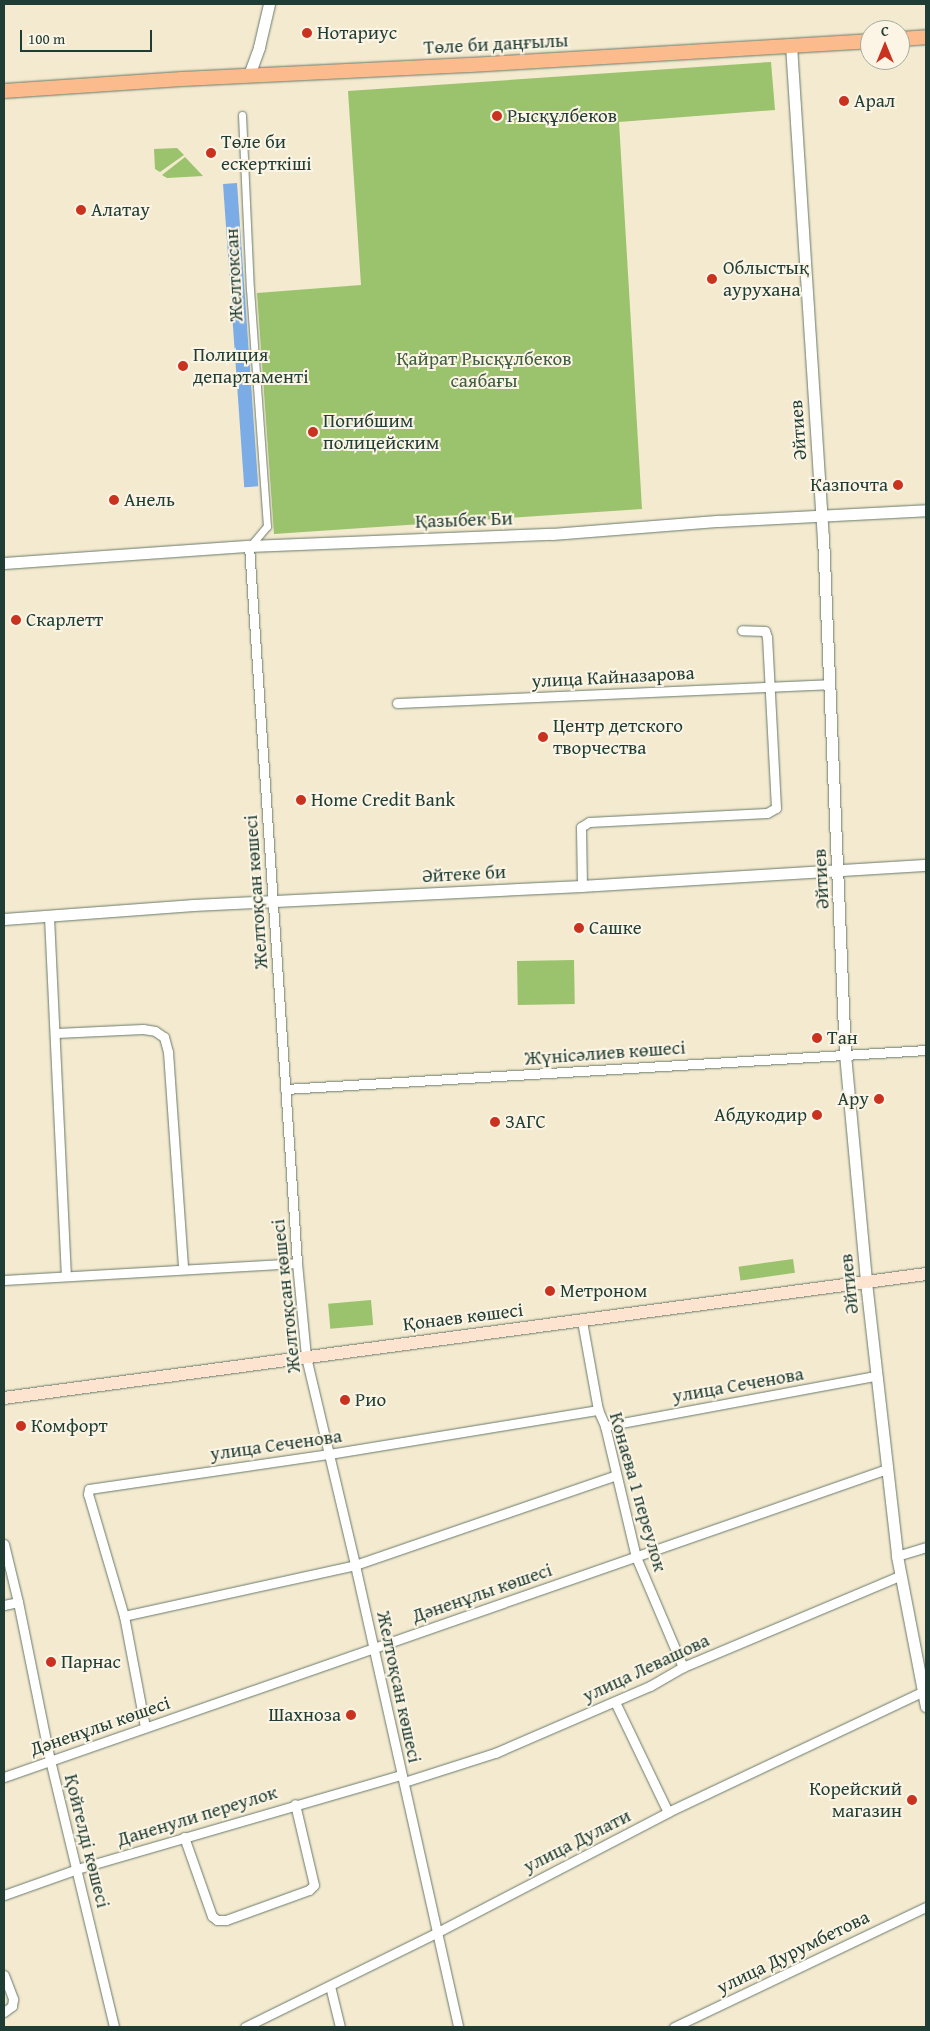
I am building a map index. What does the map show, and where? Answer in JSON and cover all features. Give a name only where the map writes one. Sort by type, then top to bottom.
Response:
[{"type":"main road","points":[[910,38],[926,37]]},
{"type":"main road","name":"Төле би даңғылы","points":[[4,91],[249,75],[479,64],[860,41]]},
{"type":"main road","name":"Қонаев көшесі","points":[[4,1398],[926,1274]]},
{"type":"street","points":[[249,75],[259,47],[269,4]]},
{"type":"street","name":"Әйтиев","points":[[791,45],[821,515],[845,1054],[866,1282],[897,1556],[926,1706]]},
{"type":"street","name":"Желтоксан","points":[[242,115],[250,289],[268,526],[249,546]]},
{"type":"street","name":"Қазыбек Би","points":[[4,563],[249,546],[552,534],[821,515],[926,510]]},
{"type":"street","name":"Желтоқсан көшесі","points":[[249,546],[297,1263],[306,1357],[374,1648],[458,2027]]},
{"type":"street","points":[[582,886],[581,827],[589,822],[767,813],[776,808],[767,637],[765,631],[742,630]]},
{"type":"street","name":"улица Кайназарова","points":[[397,703],[830,684]]},
{"type":"street","name":"Әйтеке би","points":[[4,919],[272,900],[582,886],[926,865]]},
{"type":"street","points":[[49,917],[56,1033],[66,1276]]},
{"type":"street","points":[[56,1033],[143,1029],[155,1030],[164,1038],[168,1052],[184,1268]]},
{"type":"street","name":"Жүнісәлиев көшесі","points":[[285,1089],[926,1050]]},
{"type":"street","points":[[4,1280],[184,1268],[297,1263]]},
{"type":"street","name":"Конаева 1 переулок","points":[[582,1321],[598,1410],[605,1426],[636,1557],[683,1667]]},
{"type":"street","name":"улица Сеченова","points":[[605,1426],[876,1376]]},
{"type":"street","name":"улица Сеченова","points":[[145,1727],[124,1616],[88,1494],[89,1489],[329,1454],[598,1410]]},
{"type":"street","name":"Дәненұлы көшесі","points":[[4,1777],[887,1469]]},
{"type":"street","points":[[124,1616],[355,1566],[616,1475]]},
{"type":"street","name":"Қойгелді көшесі","points":[[4,1544],[18,1602],[50,1760],[114,2027]]},
{"type":"street","points":[[897,1556],[926,1547]]},
{"type":"street","name":"улица Левашова","points":[[402,1779],[495,1753],[650,1686],[683,1667],[900,1576]]},
{"type":"street","points":[[4,1605],[18,1602]]},
{"type":"street","name":"улица Дулати","points":[[245,2027],[330,1986],[668,1812],[924,1691]]},
{"type":"street","points":[[615,1702],[668,1812]]},
{"type":"street","name":"Даненули переулок","points":[[4,1895],[77,1869],[295,1804],[402,1779]]},
{"type":"street","points":[[184,1838],[212,1916],[217,1920],[226,1920],[309,1890],[314,1885],[295,1804]]},
{"type":"street","name":"улица Дурумбетова","points":[[674,2027],[926,1906]]},
{"type":"street","points":[[4,1975],[13,1999],[12,2006],[4,2012]]},
{"type":"street","points":[[330,1986],[340,2027]]},
{"type":"green space","name":"Қайрат Рысқұлбеков саябағы","points":[[771,62],[775,110],[619,122],[642,509],[274,534],[257,293],[361,285],[348,91]]},
{"type":"green space","points":[[177,148],[184,155],[160,172],[155,169],[154,149]]},
{"type":"green space","points":[[185,157],[203,176],[167,178],[162,175]]},
{"type":"green space","points":[[574,960],[575,1004],[518,1005],[517,961]]},
{"type":"green space","points":[[793,1259],[795,1273],[740,1281],[739,1267]]},
{"type":"green space","points":[[371,1300],[373,1325],[330,1329],[328,1304]]},
{"type":"water","points":[[237,183],[258,486],[244,487],[223,184]]},
{"type":"place","name":"Нотариус","points":[[307,33]]},
{"type":"place","name":"Арал","points":[[844,101]]},
{"type":"place","name":"Рысқұлбеков","points":[[497,116]]},
{"type":"place","name":"Төле би ескерткіші","points":[[211,153]]},
{"type":"place","name":"Алатау","points":[[81,210]]},
{"type":"place","name":"Облыстық аурухана","points":[[712,279]]},
{"type":"place","name":"Полиция департаменті","points":[[183,366]]},
{"type":"place","name":"Погибшим полицейским","points":[[313,432]]},
{"type":"place","name":"Казпочта","points":[[898,485]]},
{"type":"place","name":"Анель","points":[[114,500]]},
{"type":"place","name":"Скарлетт","points":[[16,620]]},
{"type":"place","name":"Центр детского творчества","points":[[543,737]]},
{"type":"place","name":"Home Credit Bank","points":[[301,800]]},
{"type":"place","name":"Сашке","points":[[579,928]]},
{"type":"place","name":"Тан","points":[[817,1038]]},
{"type":"place","name":"Ару","points":[[879,1099]]},
{"type":"place","name":"Абдукодир","points":[[817,1115]]},
{"type":"place","name":"ЗАГС","points":[[495,1122]]},
{"type":"place","name":"Метроном","points":[[550,1291]]},
{"type":"place","name":"Рио","points":[[345,1400]]},
{"type":"place","name":"Комфорт","points":[[21,1426]]},
{"type":"place","name":"Парнас","points":[[51,1662]]},
{"type":"place","name":"Шахноза","points":[[351,1715]]},
{"type":"place","name":"Корейский магазин","points":[[912,1800]]}]
